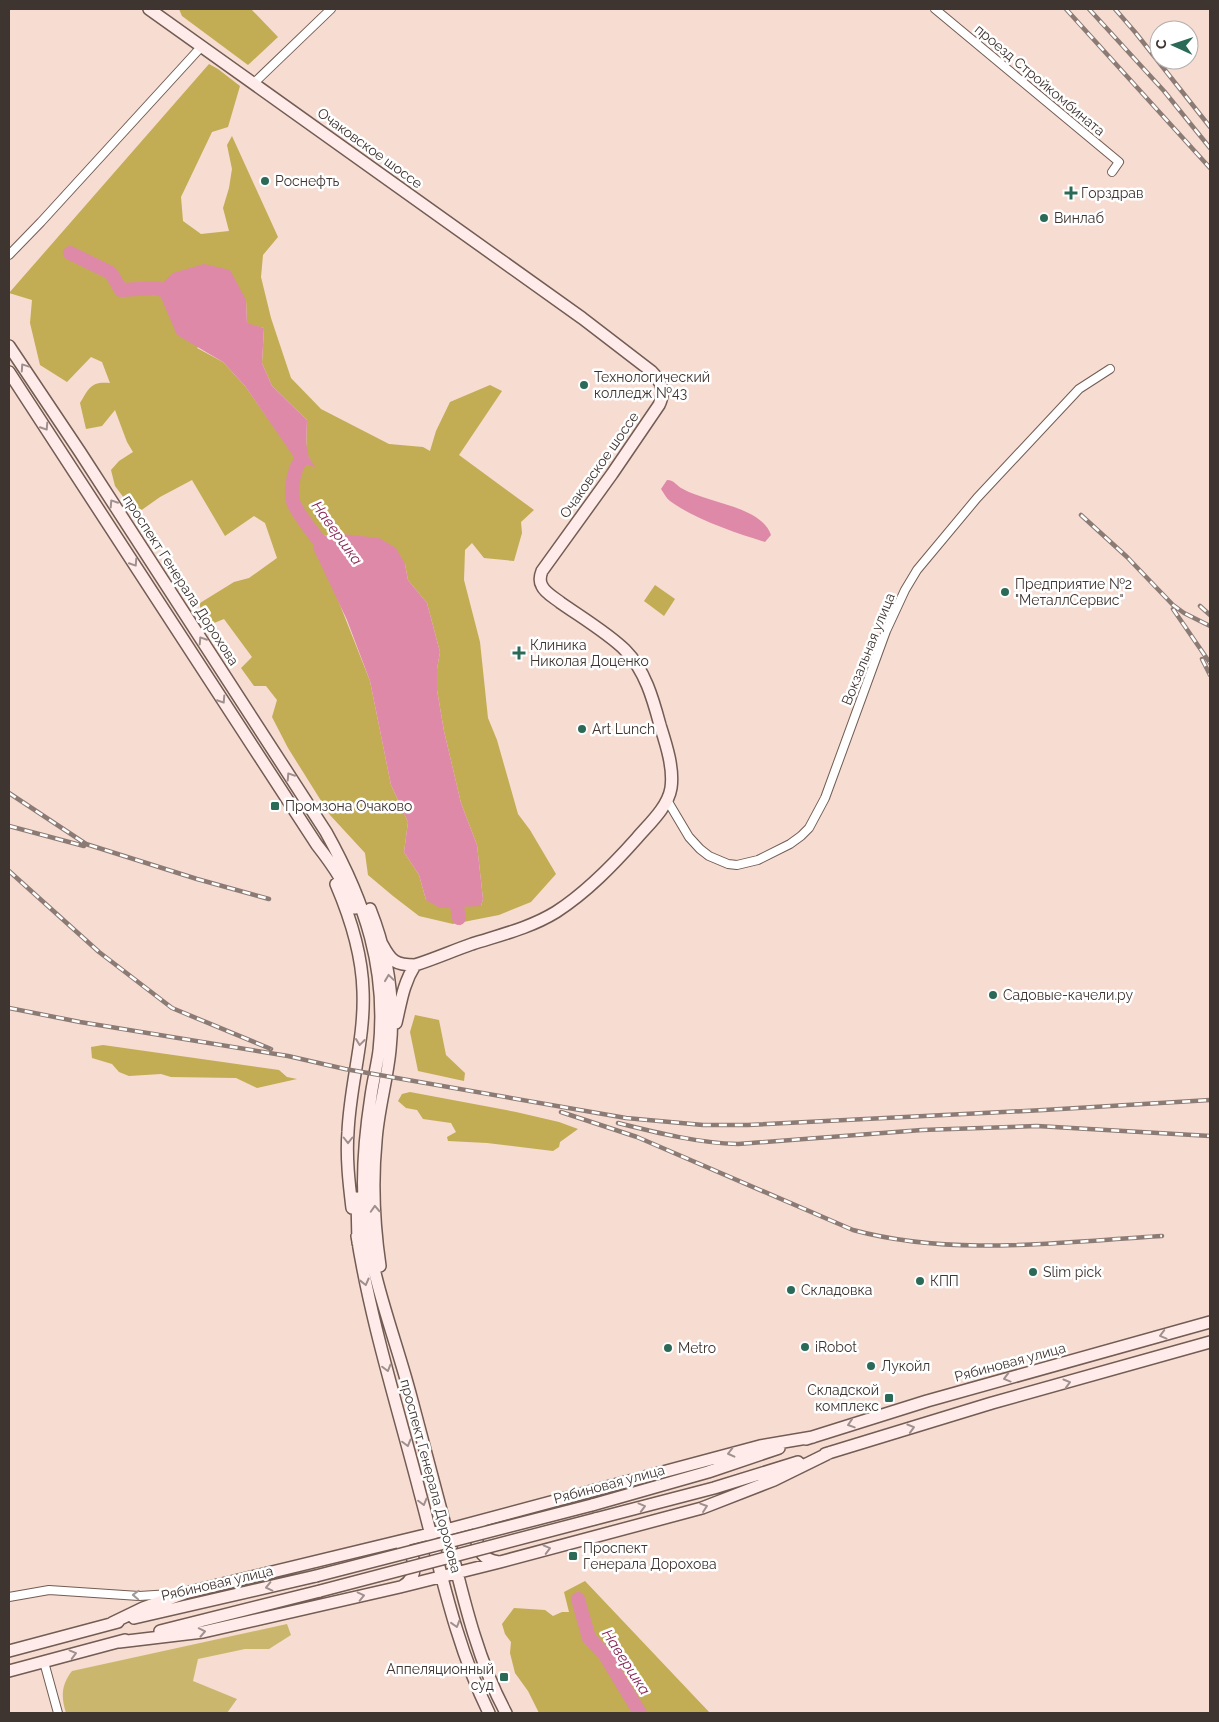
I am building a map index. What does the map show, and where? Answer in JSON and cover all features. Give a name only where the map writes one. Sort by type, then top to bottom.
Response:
[{"type":"main road","name":"Очаковское шоссе","points":[[149,9],[582,318],[651,371],[660,381],[663,392],[659,405],[542,571],[540,581],[551,596],[620,646],[636,663],[645,679],[664,739],[672,779],[667,800],[621,856],[586,889],[555,912],[533,924],[415,965]]},
{"type":"main road","name":"проспект Генерала Дорохова","points":[[9,346],[80,452],[326,832],[346,868],[361,904],[371,936],[378,973],[381,1004],[380,1033],[368,1118],[363,1189],[368,1241],[374,1270],[409,1389],[457,1573],[485,1668],[506,1713]]},
{"type":"main road","name":"проспект Генерала Дорохова","points":[[9,372],[317,845],[346,909],[355,934],[364,991],[362,1030],[348,1132],[349,1180],[358,1243],[375,1322],[442,1577],[464,1651],[488,1713]]},
{"type":"main road","name":"проспект Генерала Дорохова","points":[[326,832],[339,848],[356,878],[371,911],[382,944],[388,971],[391,1007],[390,1042],[376,1141],[374,1203],[382,1279],[400,1360]]},
{"type":"main road","points":[[382,944],[393,961],[406,965],[415,965]]},
{"type":"main road","points":[[386,1071],[402,990],[415,965]]},
{"type":"main road","name":"Рябиновая улица","points":[[9,1651],[112,1624],[316,1576],[592,1505],[708,1472],[927,1400],[1210,1322]]},
{"type":"main road","points":[[9,1671],[714,1488],[992,1403],[1210,1342]]},
{"type":"main road","points":[[112,1624],[143,1608],[185,1593],[431,1534],[760,1446],[813,1437]]},
{"type":"main road","points":[[119,1642],[202,1632],[500,1562],[702,1508],[774,1480],[830,1452]]},
{"type":"main road","points":[[491,1518],[480,1527],[476,1541],[478,1548],[487,1559],[500,1562]]},
{"type":"main road","points":[[388,1544],[404,1547],[414,1560],[415,1568],[412,1576],[407,1583],[400,1587]]},
{"type":"street","points":[[254,83],[331,9]]},
{"type":"street","name":"проезд Стройкомбината","points":[[935,9],[1119,162],[1112,172]]},
{"type":"street","points":[[9,255],[202,46]]},
{"type":"street","name":"Вокзальная улица","points":[[667,800],[689,837],[700,849],[714,859],[737,866],[758,860],[790,844],[810,828],[825,798],[894,610],[917,570],[977,498],[1079,389],[1110,368]]},
{"type":"street","points":[[9,1597],[49,1590],[139,1596],[185,1593]]},
{"type":"street","points":[[44,1662],[58,1713]]},
{"type":"shaded area","points":[[179,9],[251,9],[278,37],[248,65],[182,16]]},
{"type":"shaded area","points":[[209,64],[240,86],[228,127],[212,132],[181,197],[183,221],[201,234],[229,231],[223,208],[232,169],[227,145],[232,136],[278,237],[263,255],[261,277],[271,318],[291,378],[321,409],[389,444],[423,447],[430,451],[436,431],[450,402],[490,385],[502,391],[459,455],[534,510],[521,522],[522,533],[514,561],[484,558],[472,543],[465,550],[464,580],[480,642],[488,718],[497,740],[518,814],[530,830],[556,874],[531,902],[499,915],[453,924],[419,916],[368,875],[365,853],[330,815],[288,748],[272,717],[277,700],[266,686],[254,686],[241,668],[252,657],[224,619],[214,623],[201,610],[200,603],[234,582],[249,578],[277,558],[265,523],[254,516],[225,536],[192,480],[160,497],[136,514],[115,486],[111,470],[119,461],[133,452],[127,442],[115,410],[102,426],[86,429],[80,403],[95,384],[110,383],[102,362],[91,357],[67,382],[40,365],[30,323],[32,300],[9,293]],"holes":[[[246,300],[247,324],[264,328],[262,363],[272,386],[307,420],[306,453],[314,467],[269,420],[245,386],[223,362],[197,348]],[[334,533],[405,564],[408,580],[427,603],[440,652],[437,669],[437,690],[444,731],[461,803],[477,845],[483,899],[481,906],[426,900],[419,875],[404,852],[408,822],[391,785],[370,681],[314,539]]]},
{"type":"shaded area","points":[[204,264],[230,270],[246,300],[247,323],[264,328],[262,363],[272,386],[307,420],[306,453],[315,467],[298,463],[245,386],[223,362],[177,335],[157,288],[173,273]]},
{"type":"shaded area","points":[[667,480],[693,494],[745,511],[765,525],[771,535],[765,542],[729,530],[691,514],[666,497],[661,489]]},
{"type":"shaded area","points":[[334,533],[379,538],[396,548],[405,564],[408,580],[427,603],[440,652],[437,669],[437,690],[444,731],[461,803],[477,845],[483,899],[481,906],[440,908],[426,900],[419,875],[404,852],[408,822],[391,785],[370,681],[347,620],[313,548],[314,539]]},
{"type":"shaded area","points":[[655,585],[675,599],[664,616],[644,601]]},
{"type":"shaded area","points":[[415,1015],[439,1020],[446,1055],[465,1073],[464,1081],[418,1071],[410,1032]]},
{"type":"shaded area","points":[[103,1045],[279,1070],[287,1077],[297,1079],[257,1088],[236,1078],[171,1077],[161,1074],[129,1076],[119,1072],[112,1064],[92,1058],[91,1047]]},
{"type":"shaded area","points":[[410,1092],[516,1112],[559,1122],[578,1129],[560,1142],[559,1147],[553,1151],[487,1143],[448,1141],[447,1137],[456,1132],[451,1123],[423,1119],[417,1110],[406,1108],[398,1101],[402,1094]]},
{"type":"shaded area","points":[[585,1581],[710,1713],[539,1713],[528,1691],[515,1673],[510,1653],[511,1642],[505,1634],[502,1624],[514,1608],[545,1610],[553,1616],[562,1612],[569,1612],[564,1592]]},
{"type":"shaded area","points":[[287,1624],[291,1635],[269,1649],[245,1649],[198,1659],[193,1681],[237,1699],[227,1713],[66,1713],[63,1691],[68,1676],[72,1671]]},
{"type":"waterway","name":"Навершка","points":[[70,253],[111,273],[121,290],[157,288],[174,295]]},
{"type":"waterway","name":"Навершка","points":[[300,448],[302,459],[297,468],[292,487],[294,504],[310,529],[329,553]]},
{"type":"waterway","name":"Навершка","points":[[454,890],[459,918]]},
{"type":"waterway","name":"Навершка","points":[[578,1599],[589,1638],[605,1655],[640,1713]]},
{"type":"railway","points":[[1066,9],[1210,168]]},
{"type":"railway","points":[[1089,9],[1164,91],[1210,148]]},
{"type":"railway","points":[[1115,9],[1210,127]]},
{"type":"railway","points":[[1081,515],[1127,557],[1173,605],[1184,613],[1210,626]]},
{"type":"railway","points":[[1200,606],[1210,615]]},
{"type":"railway","points":[[1173,609],[1210,663]]},
{"type":"railway","points":[[1202,659],[1210,675]]},
{"type":"railway","points":[[9,793],[86,844],[197,879],[269,899]]},
{"type":"railway","points":[[9,826],[84,846]]},
{"type":"railway","points":[[9,871],[99,952],[172,1008],[271,1049]]},
{"type":"railway","points":[[9,1008],[80,1022],[288,1056],[345,1069],[626,1118],[703,1125],[748,1125],[1210,1100]]},
{"type":"railway","points":[[561,1112],[637,1137],[853,1230],[891,1238],[929,1243],[1006,1245],[1162,1236]]},
{"type":"railway","points":[[618,1123],[693,1140],[738,1144],[922,1130],[1037,1126],[1210,1136]]},
{"type":"place","name":"Роснефть","points":[[265,181]]},
{"type":"place","name":"Горздрав","points":[[1071,193]]},
{"type":"place","name":"Винлаб","points":[[1044,218]]},
{"type":"place","name":"Технологический колледж №43","points":[[584,385]]},
{"type":"place","name":"Предприятие №2 \"МеталлСервис\"","points":[[1005,592]]},
{"type":"place","name":"Клиника Николая Доценко","points":[[519,653]]},
{"type":"place","name":"Art Lunch","points":[[582,729]]},
{"type":"place","name":"Промзона Очаково","points":[[275,806]]},
{"type":"place","name":"Садовые-качели.ру","points":[[993,995]]},
{"type":"place","name":"Slim pick","points":[[1033,1272]]},
{"type":"place","name":"КПП","points":[[920,1281]]},
{"type":"place","name":"Складовка","points":[[791,1290]]},
{"type":"place","name":"iRobot","points":[[805,1347]]},
{"type":"place","name":"Metro","points":[[668,1348]]},
{"type":"place","name":"Лукойл","points":[[871,1366]]},
{"type":"place","name":"Складской комплекс","points":[[889,1398]]},
{"type":"place","name":"Проспект Генерала Дорохова","points":[[573,1556]]},
{"type":"place","name":"Аппеляционный суд","points":[[504,1677]]}]
